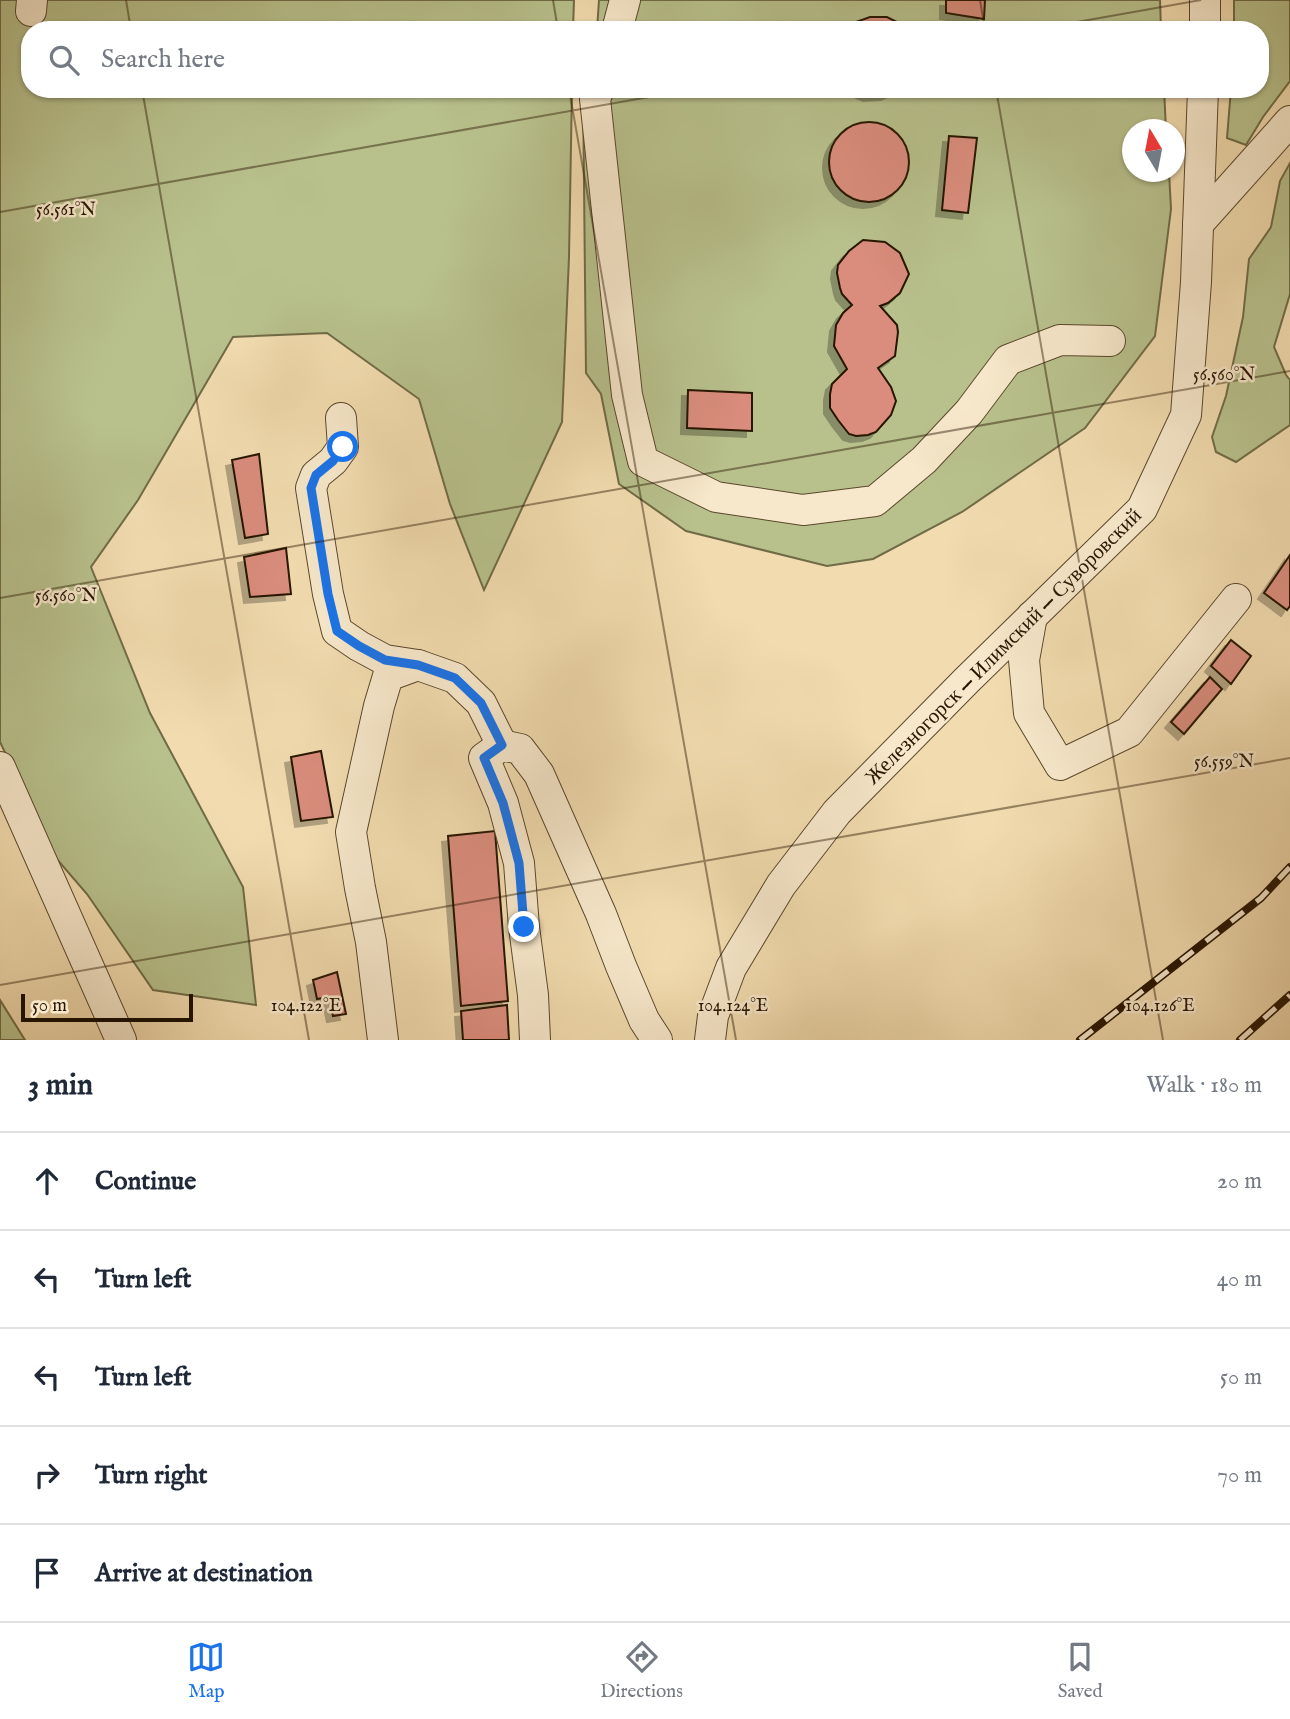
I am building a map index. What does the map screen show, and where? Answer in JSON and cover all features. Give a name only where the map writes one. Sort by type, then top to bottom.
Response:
[{"type":"street","points":[[619,21],[625,0]]},
{"type":"street","points":[[1205,0],[1205,21]]},
{"type":"street","points":[[596,98],[627,395],[643,461],[716,497],[803,510],[875,501],[923,460],[969,412],[1008,360],[1060,340],[1110,341]]},
{"type":"street","name":"Железногорск — Илимский — Суворовский","points":[[710,1040],[713,1016],[731,968],[781,885],[837,812],[1142,509],[1186,415],[1196,282],[1203,98]]},
{"type":"street","points":[[1198,224],[1290,121]]},
{"type":"street","points":[[341,418],[343,447],[333,461],[316,475],[311,488],[328,594],[337,631],[385,660],[418,665],[455,678],[481,703],[502,745]]},
{"type":"street","points":[[1032,616],[1024,660],[1029,713],[1060,765],[1129,732],[1236,599]]},
{"type":"street","points":[[383,1040],[371,942],[351,832],[388,676],[418,665]]},
{"type":"street","points":[[536,1040],[519,863],[503,803],[484,758],[502,745],[520,749],[539,774],[640,1010],[657,1040]]},
{"type":"street","points":[[0,767],[121,1040]]},
{"type":"green space","points":[[0,0],[574,0],[573,21],[21,21],[21,98],[572,98],[569,257],[562,422],[484,590],[450,504],[419,399],[327,333],[233,337],[138,500],[91,567],[150,713],[243,887],[256,1005],[153,990],[87,894],[55,857],[0,742]]},
{"type":"green space","points":[[599,0],[1160,0],[1161,21],[598,21]]},
{"type":"green space","points":[[1234,0],[1290,0],[1290,81],[1246,145],[1227,138],[1230,98],[1269,98],[1269,21],[1234,21]]},
{"type":"green space","points":[[583,98],[1164,98],[1166,119],[1122,119],[1122,182],[1170,182],[1171,209],[1155,336],[1085,428],[962,512],[873,559],[827,566],[686,531],[619,484],[601,394],[586,373]]},
{"type":"green space","points":[[1290,163],[1290,294],[1274,347],[1290,380],[1290,425],[1236,462],[1216,452],[1212,437],[1226,396],[1243,317],[1249,259],[1271,227],[1280,181]]},
{"type":"green space","points":[[0,1000],[25,1040],[0,1040]]},
{"type":"building","points":[[946,0],[985,0],[984,19],[946,13]]},
{"type":"building","points":[[870,17],[887,17],[895,21],[859,21]]},
{"type":"building","points":[[869,122],[884,125],[897,134],[906,147],[909,162],[906,177],[897,190],[884,199],[869,202],[854,199],[841,190],[832,177],[829,162],[832,147],[841,134],[854,125]]},
{"type":"building","points":[[949,136],[977,138],[968,213],[942,210]]},
{"type":"building","points":[[863,240],[885,242],[900,253],[909,274],[900,293],[880,306],[897,325],[895,356],[878,368],[891,387],[896,401],[891,415],[876,432],[856,436],[849,434],[830,408],[830,394],[832,384],[847,369],[834,346],[836,325],[852,305],[842,294],[838,265],[849,251]]},
{"type":"building","points":[[688,390],[752,393],[752,431],[687,428]]},
{"type":"building","points":[[259,454],[268,534],[245,538],[232,460]]},
{"type":"building","points":[[286,548],[291,594],[250,597],[244,557]]},
{"type":"building","points":[[1290,555],[1290,606],[1287,610],[1264,593]]},
{"type":"building","points":[[1231,640],[1251,656],[1231,684],[1211,666]]},
{"type":"building","points":[[1210,677],[1222,689],[1184,734],[1171,722]]},
{"type":"building","points":[[321,751],[333,817],[301,821],[291,757]]},
{"type":"building","points":[[495,831],[508,1001],[461,1006],[448,836]]},
{"type":"building","points":[[337,972],[346,1014],[333,1016],[329,997],[317,999],[313,980]]},
{"type":"building","points":[[507,1005],[509,1040],[463,1040],[461,1011]]},
{"type":"railway","points":[[1080,1040],[1261,898],[1290,867]]},
{"type":"railway","points":[[1240,1040],[1290,995]]},
{"type":"route","points":[[343,447],[333,461],[316,475],[311,488],[328,594],[337,631],[385,660],[418,665],[455,678],[481,703],[502,745],[484,758],[503,803],[519,863],[524,927]]}]
